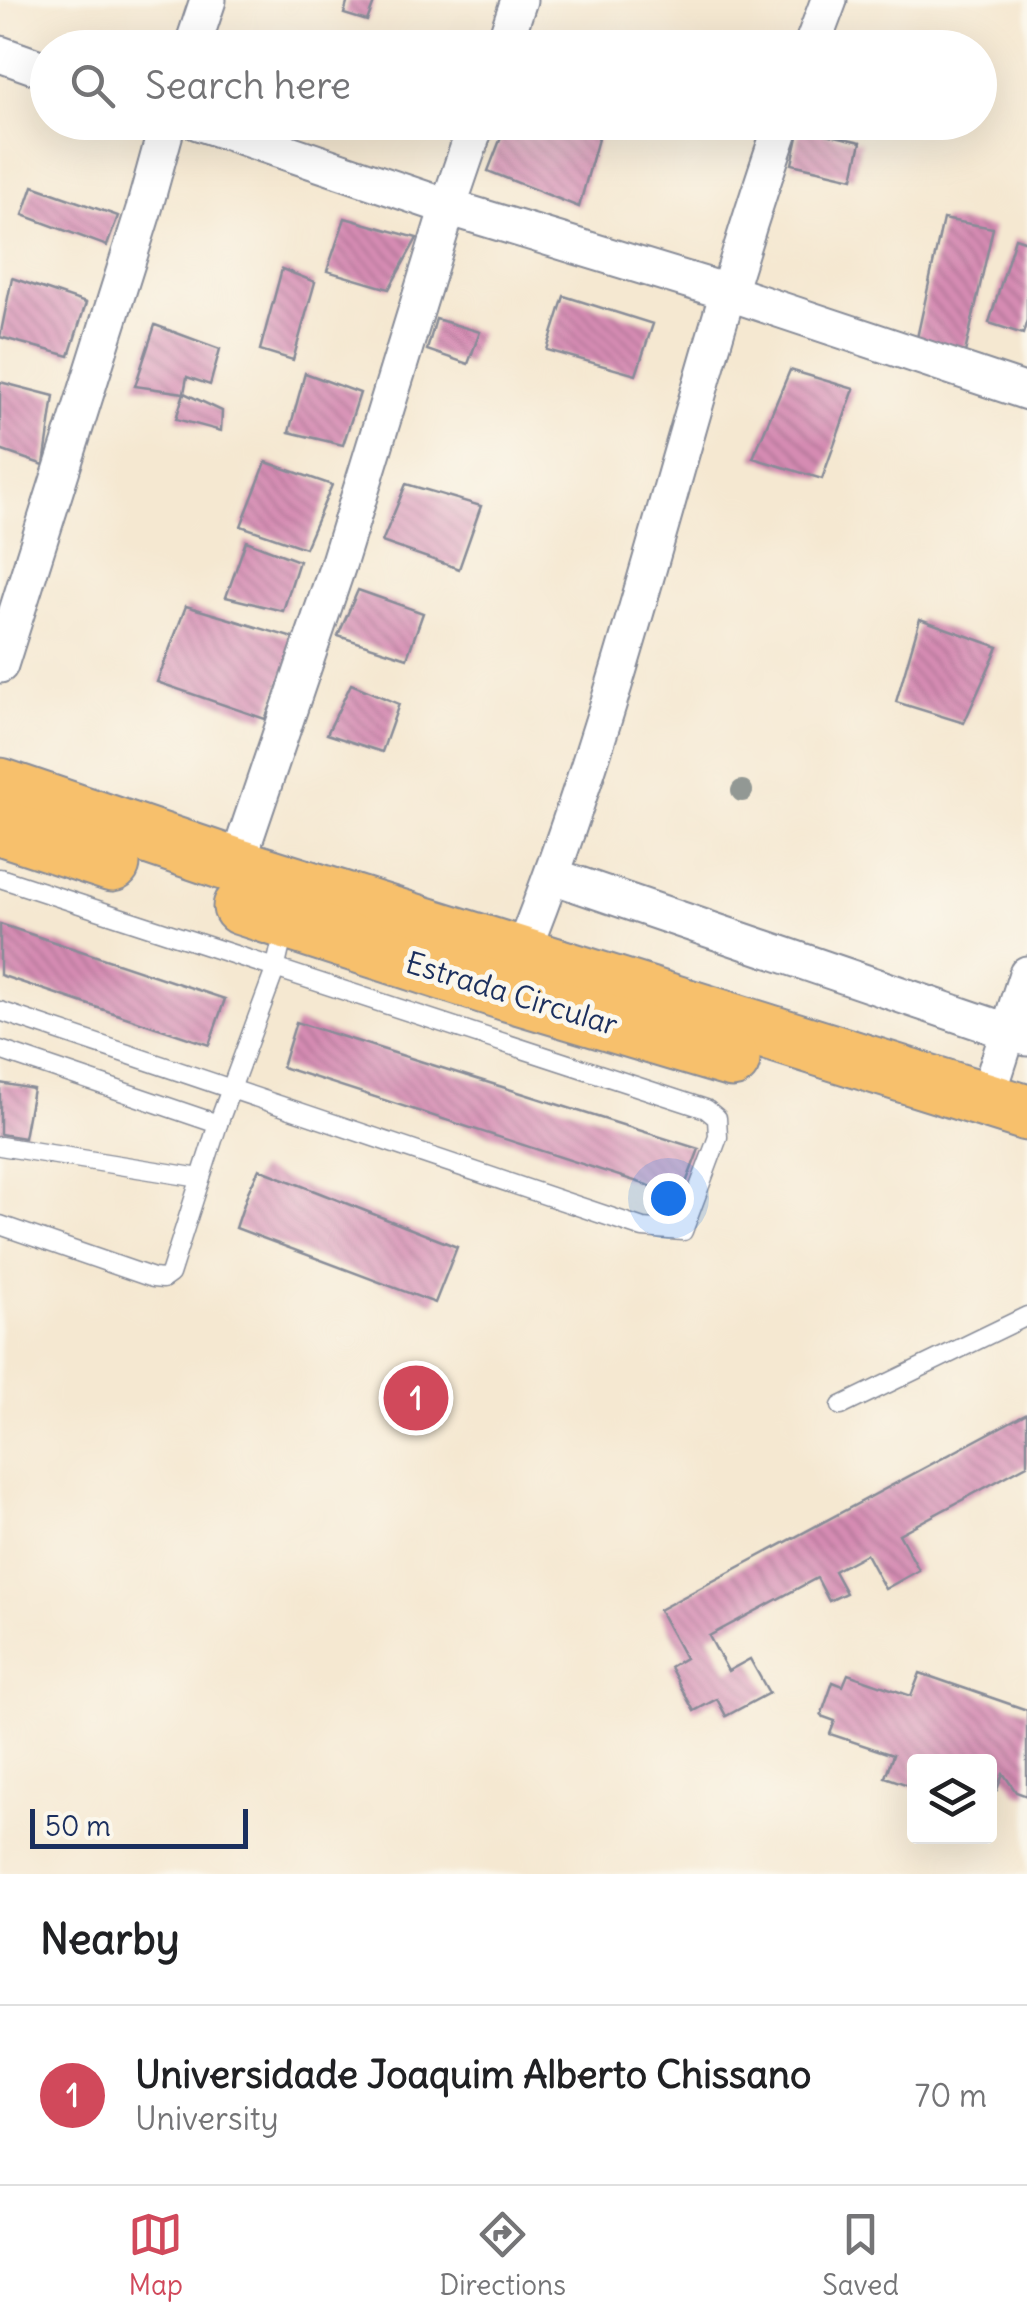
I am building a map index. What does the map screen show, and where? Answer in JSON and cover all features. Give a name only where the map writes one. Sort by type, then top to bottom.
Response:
[{"type":"main road","points":[[0,786],[236,866],[1006,1107]]},
{"type":"main road","name":"Estrada Circular","points":[[0,827],[281,946],[507,993],[1027,1148]]},
{"type":"street","points":[[198,30],[208,0]]},
{"type":"street","points":[[509,30],[518,0]]},
{"type":"street","points":[[817,30],[828,0]]},
{"type":"street","points":[[0,54],[30,65]]},
{"type":"street","points":[[0,665],[163,140]]},
{"type":"street","points":[[252,140],[1027,392]]},
{"type":"street","points":[[236,866],[338,564],[472,140]]},
{"type":"street","points":[[521,955],[553,876],[643,585],[727,292],[777,140]]},
{"type":"street","points":[[553,876],[1018,1035]]},
{"type":"street","points":[[1006,1107],[1027,974]]},
{"type":"lane","points":[[0,878],[281,946],[706,1108],[717,1118],[718,1137],[684,1231],[643,1228],[0,1011]]},
{"type":"lane","points":[[0,1225],[162,1279],[170,1274],[281,946]]},
{"type":"lane","points":[[0,1050],[218,1124]]},
{"type":"lane","points":[[0,1146],[200,1178]]},
{"type":"lane","points":[[841,1406],[1027,1316]]},
{"type":"building","points":[[348,0],[375,0],[367,21],[344,14]]},
{"type":"building","points":[[500,140],[598,140],[579,207],[488,171]]},
{"type":"building","points":[[797,140],[861,142],[853,178],[792,164]]},
{"type":"building","points":[[33,186],[118,216],[107,246],[23,215]]},
{"type":"building","points":[[345,218],[417,238],[389,289],[327,271]]},
{"type":"building","points":[[943,219],[993,228],[964,357],[915,347]]},
{"type":"building","points":[[1015,238],[1027,242],[1027,320],[1023,334],[989,323]]},
{"type":"building","points":[[282,269],[315,282],[293,360],[260,350]]},
{"type":"building","points":[[12,278],[86,303],[69,356],[0,337]]},
{"type":"building","points":[[564,296],[653,324],[636,375],[547,350]]},
{"type":"building","points":[[436,319],[480,332],[468,364],[427,350]]},
{"type":"building","points":[[155,325],[220,349],[210,385],[187,377],[184,393],[135,386]]},
{"type":"building","points":[[790,370],[854,389],[822,479],[753,458]]},
{"type":"building","points":[[305,373],[360,393],[343,445],[289,432]]},
{"type":"building","points":[[0,382],[54,396],[44,465],[0,450]]},
{"type":"building","points":[[184,393],[222,411],[221,431],[176,419]]},
{"type":"building","points":[[266,462],[332,485],[305,548],[241,526]]},
{"type":"building","points":[[406,484],[481,506],[459,569],[382,542]]},
{"type":"building","points":[[246,541],[299,561],[283,611],[226,597]]},
{"type":"building","points":[[358,590],[423,613],[407,658],[338,636]]},
{"type":"building","points":[[186,606],[300,640],[265,719],[157,682]]},
{"type":"building","points":[[920,619],[998,647],[964,723],[896,702]]},
{"type":"building","points":[[351,684],[399,704],[382,752],[327,734]]},
{"type":"building","points":[[0,924],[225,999],[209,1045],[0,975]]},
{"type":"building","points":[[296,1022],[699,1149],[681,1196],[282,1067]]},
{"type":"building","points":[[0,1083],[33,1089],[24,1138],[0,1134]]},
{"type":"building","points":[[259,1169],[457,1247],[435,1303],[236,1228]]},
{"type":"building","points":[[1027,1413],[1027,1465],[899,1534],[919,1570],[885,1589],[866,1554],[834,1571],[846,1593],[829,1601],[817,1578],[709,1636],[728,1671],[750,1659],[769,1693],[726,1716],[717,1699],[694,1711],[670,1667],[685,1658],[659,1610]]},
{"type":"building","points":[[920,1673],[1027,1710],[1027,1796],[1016,1792],[1003,1773],[997,1790],[997,1754],[907,1754],[907,1785],[885,1777],[893,1755],[830,1734],[835,1721],[821,1716],[833,1682],[843,1686],[848,1674],[911,1696]]},
{"type":"place","name":"Universidade Joaquim Alberto Chissano","points":[[416,1398]]}]
